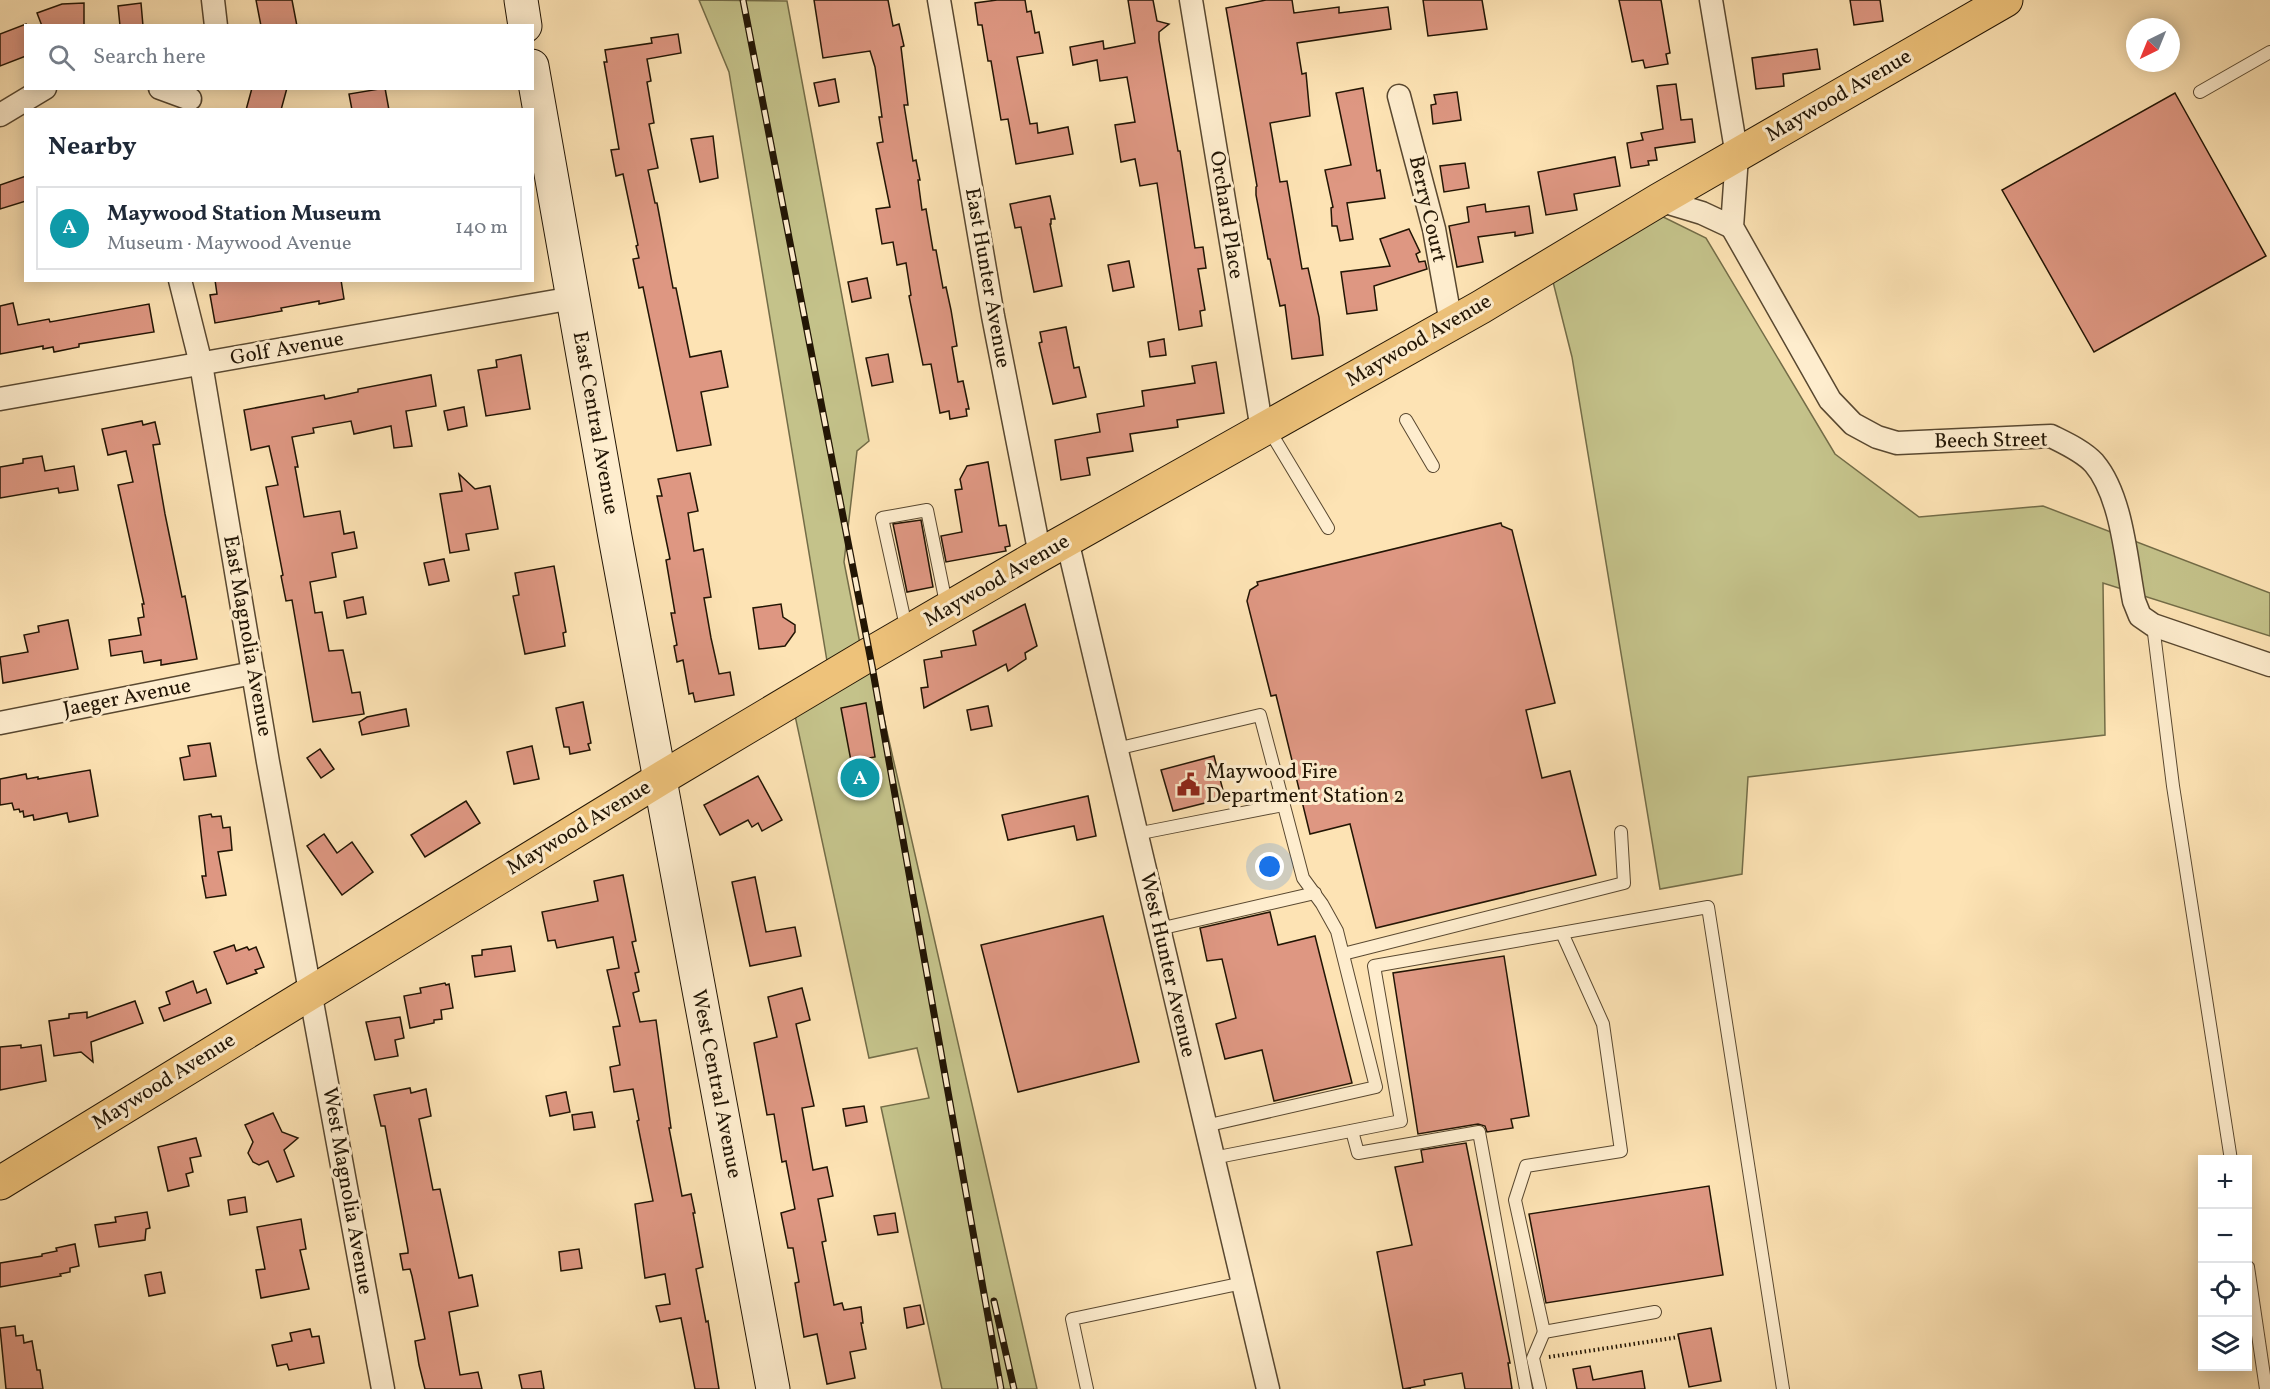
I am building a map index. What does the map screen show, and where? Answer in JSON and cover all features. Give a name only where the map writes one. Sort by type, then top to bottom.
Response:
[{"type":"main road","name":"Maywood Avenue","points":[[0,1183],[660,779],[907,633],[1451,323],[2006,0]]},
{"type":"street","points":[[213,0],[216,24]]},
{"type":"street","points":[[521,0],[525,24]]},
{"type":"street","name":"East Hunter Avenue","points":[[939,0],[993,316],[1053,548]]},
{"type":"street","name":"Orchard Place","points":[[1191,0],[1265,428]]},
{"type":"street","points":[[1659,200],[1702,213],[1732,226],[1737,156],[1711,0]]},
{"type":"street","name":"East Central Avenue","points":[[534,77],[660,779]]},
{"type":"street","points":[[0,115],[42,90]]},
{"type":"street","points":[[165,90],[190,99]]},
{"type":"street","name":"Berry Court","points":[[1399,96],[1434,229],[1451,323]]},
{"type":"street","name":"Beech Street","points":[[1732,226],[1830,400],[1853,424],[1877,437],[1897,443],[2051,436],[2072,447],[2093,463],[2114,497],[2134,601],[2140,616],[2153,625]]},
{"type":"street","name":"East Magnolia Avenue","points":[[180,282],[201,364],[310,992]]},
{"type":"street","name":"Golf Avenue","points":[[0,399],[573,298]]},
{"type":"street","name":"West Hunter Avenue","points":[[1053,548],[1116,749],[1268,1389]]},
{"type":"street","points":[[2153,625],[2270,665]]},
{"type":"street","name":"Jaeger Avenue","points":[[0,723],[254,673]]},
{"type":"street","name":"West Central Avenue","points":[[660,779],[773,1389]]},
{"type":"street","name":"West Magnolia Avenue","points":[[310,992],[383,1389]]},
{"type":"lane","points":[[2200,92],[2270,52]]},
{"type":"lane","points":[[1406,420],[1433,466]]},
{"type":"lane","points":[[1265,428],[1328,528]]},
{"type":"lane","points":[[907,633],[882,518],[927,510],[948,609]]},
{"type":"lane","points":[[2153,625],[2173,786],[2230,1155]]},
{"type":"lane","points":[[1116,749],[1260,716],[1303,878],[1337,931],[1376,1087],[1205,1126]]},
{"type":"lane","points":[[1136,834],[1283,805]]},
{"type":"lane","points":[[1342,954],[1624,883],[1621,832]]},
{"type":"lane","points":[[1159,930],[1315,894]]},
{"type":"lane","points":[[1213,1158],[1401,1121],[1374,966],[1708,907],[1783,1389]]},
{"type":"lane","points":[[1539,1383],[1533,1358],[1544,1332],[1515,1200],[1526,1166],[1621,1151],[1603,1024],[1562,933]]},
{"type":"lane","points":[[1352,1131],[1358,1153],[1479,1132],[1526,1389]]},
{"type":"lane","points":[[1087,1389],[1072,1319],[1243,1283]]},
{"type":"lane","points":[[2252,1299],[2266,1389]]},
{"type":"lane","points":[[1544,1332],[1655,1312]]},
{"type":"path","points":[[1539,1383],[1550,1356],[1679,1337]]},
{"type":"shaded area","points":[[699,0],[787,1],[869,441],[857,451],[844,562],[863,659],[830,679],[729,72]]},
{"type":"shaded area","points":[[1645,208],[1706,238],[1835,454],[1919,517],[2043,506],[2270,593],[2270,636],[2103,583],[2105,735],[1748,777],[1742,874],[1660,889],[1572,357],[1549,266]]},
{"type":"shaded area","points":[[872,666],[1037,1389],[942,1389],[881,1107],[929,1098],[917,1048],[869,1058],[794,711]]},
{"type":"building","points":[[256,0],[292,0],[297,24],[261,24]]},
{"type":"building","points":[[814,0],[888,0],[893,26],[899,24],[904,46],[901,47],[908,105],[904,105],[913,161],[916,160],[920,180],[918,180],[922,210],[926,209],[933,250],[936,250],[943,288],[946,287],[951,310],[957,346],[952,347],[958,382],[963,381],[969,409],[966,409],[967,416],[950,419],[949,411],[940,413],[931,364],[923,365],[909,296],[911,295],[906,263],[897,265],[893,242],[882,244],[876,209],[890,207],[877,143],[883,142],[879,117],[882,117],[875,67],[870,51],[823,58]]},
{"type":"building","points":[[1025,0],[1027,12],[1031,11],[1035,33],[1039,32],[1043,53],[1017,57],[1030,124],[1037,123],[1038,133],[1068,127],[1073,154],[1016,164],[1008,119],[1001,120],[991,61],[988,61],[982,25],[978,25],[975,3]]},
{"type":"building","points":[[1128,0],[1153,0],[1157,21],[1169,24],[1159,32],[1159,40],[1195,248],[1203,247],[1206,268],[1198,269],[1205,310],[1200,311],[1202,326],[1179,330],[1157,183],[1140,186],[1135,159],[1121,162],[1115,125],[1135,122],[1127,77],[1100,81],[1097,60],[1073,65],[1070,47],[1103,41],[1104,49],[1135,43]]},
{"type":"building","points":[[1266,0],[1292,0],[1294,13],[1339,7],[1339,13],[1388,7],[1391,29],[1297,43],[1302,74],[1306,73],[1310,116],[1270,123],[1280,182],[1287,181],[1302,269],[1308,268],[1319,317],[1323,355],[1292,359],[1285,305],[1280,306],[1270,259],[1268,259],[1226,8]]},
{"type":"building","points":[[1423,0],[1482,0],[1487,29],[1428,36]]},
{"type":"building","points":[[1619,0],[1661,0],[1670,53],[1666,54],[1668,64],[1645,68],[1643,60],[1632,62]]},
{"type":"building","points":[[1850,0],[1880,0],[1883,21],[1854,25]]},
{"type":"building","points":[[84,3],[84,24],[41,24],[37,13],[62,4]]},
{"type":"building","points":[[141,3],[143,24],[120,24],[118,6]]},
{"type":"building","points":[[24,25],[24,57],[0,66],[0,34]]},
{"type":"building","points":[[678,34],[681,53],[647,59],[651,81],[647,82],[654,123],[649,124],[658,168],[648,170],[690,357],[721,351],[728,387],[701,392],[711,445],[677,451],[643,287],[639,288],[633,259],[639,258],[636,246],[638,245],[623,174],[616,176],[611,150],[619,149],[604,62],[607,62],[605,50],[652,43],[651,38]]},
{"type":"building","points":[[1817,49],[1820,69],[1783,74],[1784,86],[1756,89],[1752,58]]},
{"type":"building","points":[[835,79],[839,102],[819,106],[814,83]]},
{"type":"building","points":[[1676,84],[1681,120],[1692,119],[1695,142],[1655,148],[1657,160],[1648,161],[1649,165],[1631,168],[1627,143],[1643,140],[1641,133],[1663,129],[1657,86]]},
{"type":"building","points":[[1363,88],[1377,171],[1380,170],[1385,198],[1347,203],[1353,239],[1340,241],[1337,226],[1332,226],[1331,208],[1333,207],[1325,170],[1351,165],[1336,93]]},
{"type":"building","points":[[251,90],[286,90],[282,108],[247,108]]},
{"type":"building","points":[[385,90],[389,108],[352,108],[349,94]]},
{"type":"building","points":[[1457,92],[1461,120],[1433,124],[1431,105],[1436,104],[1434,95]]},
{"type":"building","points":[[2175,93],[2266,256],[2094,352],[2002,190]]},
{"type":"building","points":[[713,136],[718,178],[700,182],[691,139]]},
{"type":"building","points":[[1615,157],[1620,186],[1574,194],[1577,210],[1546,215],[1538,172]]},
{"type":"building","points":[[1465,163],[1469,188],[1444,192],[1440,166]]},
{"type":"building","points":[[24,177],[24,202],[0,209],[0,185]]},
{"type":"building","points":[[1050,196],[1055,219],[1051,219],[1050,224],[1062,286],[1034,292],[1021,227],[1015,228],[1010,204]]},
{"type":"building","points":[[1485,204],[1486,212],[1529,206],[1533,233],[1515,236],[1515,232],[1478,237],[1483,262],[1457,267],[1449,226],[1469,222],[1467,207]]},
{"type":"building","points":[[1409,229],[1420,252],[1416,254],[1419,262],[1425,261],[1427,269],[1374,286],[1377,310],[1347,314],[1341,272],[1390,266],[1380,239]]},
{"type":"building","points":[[1129,261],[1134,287],[1113,291],[1108,265]]},
{"type":"building","points":[[867,278],[871,298],[852,302],[848,282]]},
{"type":"building","points":[[215,282],[341,282],[344,299],[281,308],[282,311],[215,323],[210,295],[217,294]]},
{"type":"building","points":[[13,303],[18,325],[49,319],[50,322],[149,304],[154,332],[79,344],[79,347],[54,352],[53,347],[43,349],[43,346],[0,354],[0,306]]},
{"type":"building","points":[[1066,327],[1074,368],[1079,367],[1086,397],[1053,404],[1039,343],[1042,342],[1040,332]]},
{"type":"building","points":[[1164,339],[1166,355],[1150,357],[1148,342]]},
{"type":"building","points":[[888,354],[893,382],[872,386],[866,358]]},
{"type":"building","points":[[521,355],[530,409],[486,416],[478,370],[497,367],[496,360]]},
{"type":"building","points":[[1216,362],[1224,413],[1177,420],[1178,427],[1130,434],[1133,451],[1087,458],[1090,475],[1061,480],[1055,440],[1100,432],[1097,414],[1144,406],[1142,391],[1195,383],[1192,366]]},
{"type":"building","points":[[431,375],[436,406],[406,411],[412,446],[394,448],[391,426],[354,434],[351,421],[313,428],[314,433],[292,437],[304,517],[340,511],[344,534],[354,532],[357,548],[332,553],[336,577],[310,582],[315,613],[322,612],[329,651],[343,650],[352,693],[360,692],[364,714],[313,722],[292,600],[286,601],[266,487],[278,485],[269,446],[251,450],[244,410],[324,395],[325,399],[358,392],[358,389]]},
{"type":"building","points":[[464,407],[467,426],[448,430],[444,411]]},
{"type":"building","points":[[142,421],[143,425],[155,422],[160,444],[153,445],[165,514],[182,597],[185,596],[197,659],[161,665],[161,660],[144,663],[142,651],[111,656],[109,640],[141,635],[138,618],[144,617],[142,604],[144,604],[118,485],[133,482],[126,451],[108,455],[102,429]]},
{"type":"building","points":[[42,456],[45,471],[74,466],[78,490],[59,493],[58,488],[0,498],[0,467],[23,463],[23,459]]},
{"type":"building","points":[[988,462],[999,526],[1006,525],[1010,546],[1005,547],[1006,551],[946,562],[941,536],[962,532],[955,490],[962,489],[960,479],[967,466]]},
{"type":"building","points":[[690,473],[698,511],[688,513],[694,551],[703,549],[711,597],[704,598],[711,638],[719,674],[730,672],[734,695],[695,702],[693,693],[689,694],[683,660],[677,662],[674,646],[677,645],[671,613],[675,613],[666,560],[670,559],[657,496],[662,496],[658,479]]},
{"type":"building","points":[[459,474],[475,489],[490,486],[498,529],[466,534],[469,550],[450,553],[440,494],[462,491]]},
{"type":"building","points":[[921,520],[933,587],[907,592],[893,524]]},
{"type":"building","points":[[1501,523],[1502,526],[1512,530],[1555,703],[1526,710],[1542,778],[1570,771],[1596,875],[1376,928],[1350,824],[1310,834],[1276,695],[1271,696],[1247,601],[1250,590],[1258,585],[1257,582]]},
{"type":"building","points":[[444,559],[449,581],[429,585],[424,563]]},
{"type":"building","points":[[554,566],[566,632],[563,633],[565,646],[525,654],[513,596],[519,595],[515,573]]},
{"type":"building","points":[[363,597],[366,614],[347,618],[344,601]]},
{"type":"building","points":[[781,604],[783,617],[795,625],[795,632],[785,646],[759,649],[753,608]]},
{"type":"building","points":[[1025,604],[1037,646],[1025,653],[1026,659],[1008,671],[1006,664],[924,708],[921,688],[928,687],[924,660],[942,657],[941,651],[976,645],[973,631]]},
{"type":"building","points":[[68,620],[78,669],[3,683],[0,657],[28,652],[24,635],[39,632],[38,626]]},
{"type":"building","points":[[583,702],[591,743],[588,744],[590,750],[570,754],[569,747],[564,747],[556,708]]},
{"type":"building","points":[[866,703],[875,757],[851,761],[841,708]]},
{"type":"building","points":[[988,706],[992,726],[971,730],[967,710]]},
{"type":"building","points":[[406,709],[409,726],[362,735],[359,722],[367,717]]},
{"type":"building","points":[[210,743],[216,776],[184,780],[180,758],[190,756],[188,746]]},
{"type":"building","points":[[532,746],[539,779],[514,784],[507,752]]},
{"type":"building","points":[[320,749],[334,769],[321,778],[307,758]]},
{"type":"building","points":[[1214,756],[1225,798],[1173,811],[1161,770]]},
{"type":"building","points":[[90,770],[98,816],[69,822],[67,813],[34,820],[33,815],[24,817],[23,811],[14,810],[12,803],[0,805],[0,779],[26,774],[27,779],[38,777],[38,779]]},
{"type":"building","points":[[758,776],[782,820],[762,831],[758,823],[752,827],[748,820],[720,835],[704,805]]},
{"type":"building","points":[[1088,796],[1096,836],[1077,840],[1074,826],[1008,840],[1002,815]]},
{"type":"building","points":[[466,801],[480,823],[425,857],[411,835]]},
{"type":"building","points":[[211,814],[212,817],[221,816],[223,828],[230,827],[232,850],[218,852],[226,895],[206,898],[202,876],[206,876],[199,816]]},
{"type":"building","points":[[324,834],[337,853],[352,842],[373,872],[342,895],[307,846]]},
{"type":"building","points":[[623,875],[636,941],[632,942],[639,972],[635,973],[639,991],[633,993],[640,1022],[656,1020],[671,1128],[669,1128],[682,1196],[691,1194],[695,1213],[693,1213],[703,1267],[696,1269],[706,1322],[708,1321],[719,1389],[695,1389],[681,1318],[660,1322],[656,1306],[670,1304],[665,1274],[645,1278],[635,1204],[653,1201],[633,1089],[614,1092],[610,1067],[620,1065],[613,1027],[620,1026],[607,970],[619,968],[613,937],[557,948],[555,940],[548,941],[542,912],[598,901],[594,881]]},
{"type":"building","points":[[755,877],[766,932],[795,927],[801,956],[750,966],[732,882]]},
{"type":"building","points":[[1270,912],[1278,945],[1315,936],[1352,1083],[1274,1101],[1262,1050],[1225,1059],[1216,1024],[1236,1018],[1222,959],[1207,961],[1200,928]]},
{"type":"building","points":[[1103,916],[1139,1062],[1018,1092],[981,945]]},
{"type":"building","points":[[234,945],[236,951],[256,947],[264,967],[255,970],[257,973],[227,984],[214,952]]},
{"type":"building","points":[[511,946],[515,971],[475,977],[472,956],[482,955],[482,950]]},
{"type":"building","points":[[1504,956],[1529,1116],[1511,1119],[1513,1128],[1487,1132],[1485,1126],[1478,1124],[1418,1134],[1393,973]]},
{"type":"building","points":[[193,981],[197,993],[206,989],[211,1003],[164,1021],[159,1008],[170,1004],[166,992]]},
{"type":"building","points":[[449,984],[453,1008],[441,1010],[442,1019],[434,1020],[434,1023],[410,1028],[404,996],[421,993],[420,988]]},
{"type":"building","points":[[802,988],[810,1020],[796,1024],[814,1106],[802,1108],[813,1170],[827,1167],[833,1196],[818,1199],[826,1241],[822,1242],[834,1305],[842,1303],[844,1310],[861,1307],[863,1323],[861,1323],[866,1349],[850,1352],[855,1378],[827,1384],[817,1334],[804,1337],[795,1283],[799,1282],[793,1248],[788,1248],[781,1213],[795,1209],[786,1161],[782,1162],[774,1114],[767,1115],[754,1043],[777,1037],[768,997]]},
{"type":"building","points":[[135,1001],[143,1023],[91,1042],[93,1062],[81,1052],[54,1056],[49,1021],[69,1018],[69,1014],[87,1012],[87,1018]]},
{"type":"building","points":[[400,1017],[404,1038],[395,1040],[398,1056],[375,1060],[366,1022]]},
{"type":"building","points":[[21,1045],[21,1048],[41,1045],[46,1081],[0,1090],[0,1047]]},
{"type":"building","points":[[410,1088],[411,1093],[426,1089],[431,1116],[419,1119],[433,1190],[440,1189],[459,1278],[472,1275],[478,1306],[449,1312],[460,1375],[478,1372],[482,1389],[425,1389],[419,1365],[415,1341],[425,1339],[410,1269],[403,1270],[400,1254],[408,1253],[408,1250],[385,1126],[381,1126],[374,1095]]},
{"type":"building","points":[[566,1092],[570,1112],[550,1116],[546,1096]]},
{"type":"building","points":[[864,1106],[867,1122],[846,1126],[843,1109]]},
{"type":"building","points":[[592,1112],[595,1127],[574,1130],[572,1115]]},
{"type":"building","points":[[273,1113],[282,1132],[298,1138],[284,1150],[294,1176],[277,1182],[268,1161],[259,1165],[253,1162],[248,1153],[253,1142],[245,1125]]},
{"type":"building","points":[[196,1138],[201,1156],[190,1158],[193,1172],[186,1174],[189,1186],[168,1191],[158,1147]]},
{"type":"building","points":[[1466,1143],[1510,1363],[1508,1363],[1512,1389],[1465,1389],[1462,1373],[1424,1380],[1425,1385],[1403,1389],[1377,1252],[1412,1245],[1395,1167],[1423,1162],[1421,1150]]},
{"type":"building","points":[[1709,1186],[1723,1275],[1546,1303],[1529,1214]]},
{"type":"building","points":[[245,1197],[247,1212],[230,1215],[228,1200]]},
{"type":"building","points":[[147,1212],[150,1228],[146,1229],[145,1240],[99,1247],[95,1225],[116,1222],[115,1217]]},
{"type":"building","points":[[895,1213],[898,1232],[878,1235],[874,1216]]},
{"type":"building","points":[[301,1219],[306,1249],[300,1250],[309,1289],[261,1298],[256,1270],[265,1269],[257,1227]]},
{"type":"building","points":[[75,1244],[79,1266],[70,1268],[70,1272],[60,1274],[61,1276],[0,1287],[0,1263],[42,1256],[42,1254],[57,1251],[56,1248]]},
{"type":"building","points":[[579,1249],[582,1268],[561,1271],[559,1252]]},
{"type":"building","points":[[161,1272],[165,1293],[149,1296],[145,1275]]},
{"type":"building","points":[[920,1305],[924,1324],[907,1328],[904,1308]]},
{"type":"building","points":[[15,1326],[16,1336],[23,1335],[24,1343],[32,1341],[43,1389],[6,1389],[0,1328]]},
{"type":"building","points":[[1711,1328],[1721,1381],[1689,1387],[1678,1334]]},
{"type":"building","points":[[310,1329],[312,1337],[319,1336],[324,1363],[289,1370],[287,1364],[277,1366],[272,1345],[292,1341],[290,1333]]},
{"type":"building","points":[[1590,1366],[1593,1380],[1642,1371],[1645,1389],[1577,1389],[1573,1369]]},
{"type":"building","points":[[541,1371],[544,1389],[522,1389],[519,1375]]},
{"type":"railway","points":[[743,0],[872,666],[1001,1389]]},
{"type":"railway","points":[[994,1301],[1014,1389]]},
{"type":"place","name":"Maywood Station Museum","points":[[860,778]]},
{"type":"place","name":"Maywood Fire Department Station 2","points":[[1188,784]]}]
